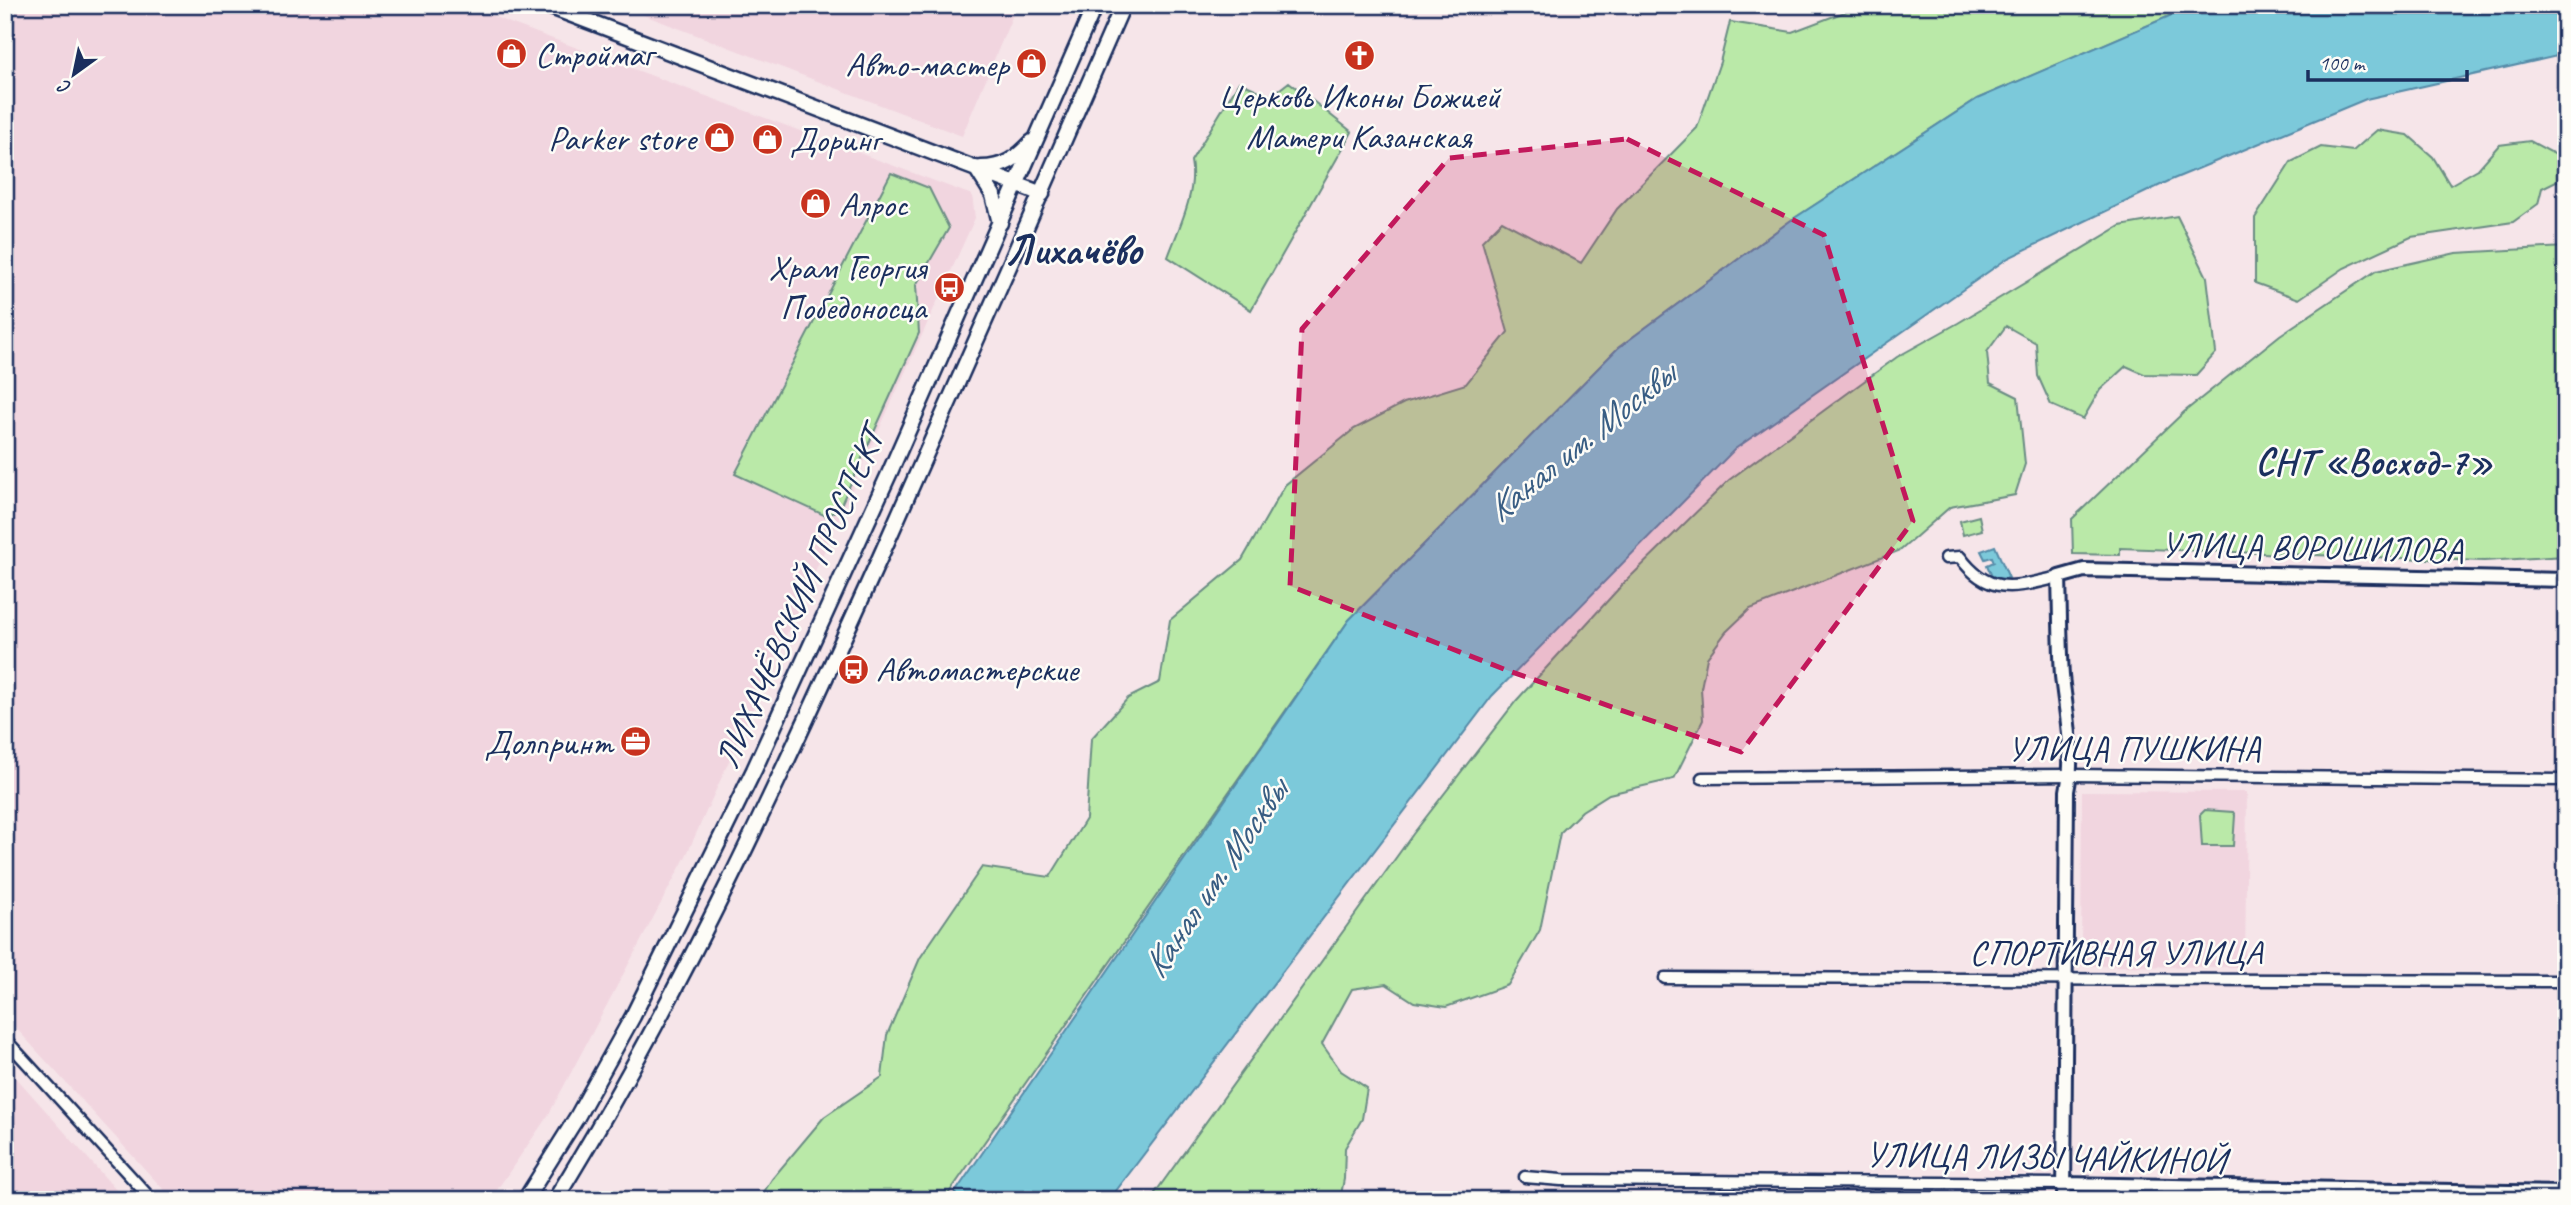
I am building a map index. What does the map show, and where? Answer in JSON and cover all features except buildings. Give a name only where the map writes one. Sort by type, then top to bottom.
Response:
[{"type":"main road","points":[[546,5],[1042,194]]},
{"type":"main road","name":"ЛИХАЧЁВСКИЙ ПРОСПЕКТ","points":[[525,1200],[612,1055],[711,860],[830,607],[1095,5]]},
{"type":"main road","name":"ЛИХАЧЁВСКИЙ ПРОСПЕКТ","points":[[555,1200],[600,1127],[655,1028],[734,871],[834,660],[1042,194],[1123,5]]},
{"type":"main road","points":[[976,168],[991,168],[1009,163],[1039,135]]},
{"type":"main road","points":[[976,168],[993,195],[1000,223]]},
{"type":"street","points":[[1946,558],[1960,557],[1978,577],[2000,587],[2059,577],[2062,676],[2068,719],[2070,775],[2067,791],[2064,1200]]},
{"type":"street","name":"УЛИЦА ВОРОШИЛОВА","points":[[2059,577],[2084,570],[2566,580]]},
{"type":"street","name":"УЛИЦА ПУШКИНА","points":[[1702,778],[2070,775],[2566,780]]},
{"type":"street","name":"СПОРТИВНАЯ УЛИЦА","points":[[1665,978],[2566,981]]},
{"type":"street","points":[[5,1039],[152,1200]]},
{"type":"street","name":"УЛИЦА ЛИЗЫ ЧАЙКИНОЙ","points":[[1525,1177],[1575,1180],[2064,1184],[2566,1193]]},
{"type":"highlighted area","points":[[1627,139],[1824,235],[1913,521],[1741,752],[1509,671],[1290,586],[1302,329],[1449,158]]},
{"type":"shaded area","points":[[5,5],[462,5],[972,195],[975,218],[686,856],[549,1114],[490,1200],[173,1200],[5,1016]]},
{"type":"shaded area","points":[[630,5],[1017,5],[962,136],[628,9]]},
{"type":"shaded area","points":[[2082,791],[2247,792],[2245,967],[2081,966]]},
{"type":"shaded area","points":[[5,1065],[125,1200],[5,1200]]},
{"type":"green space","points":[[1863,5],[2195,5],[1977,99],[1790,221],[1618,348],[1349,620],[944,1200],[759,1200],[772,1179],[824,1117],[882,1077],[887,1035],[920,958],[982,867],[1050,877],[1086,819],[1091,739],[1128,698],[1160,682],[1170,620],[1242,560],[1285,485],[1354,429],[1404,403],[1466,384],[1508,332],[1482,241],[1502,221],[1581,263],[1617,209],[1697,128],[1720,62],[1730,22],[1792,32]]},
{"type":"green space","points":[[1239,82],[1271,96],[1289,82],[1352,132],[1251,310],[1168,257],[1189,198],[1191,161]]},
{"type":"green space","points":[[2377,130],[2408,135],[2433,157],[2450,185],[2478,169],[2499,145],[2530,141],[2558,156],[2566,145],[2566,183],[2556,181],[2542,188],[2538,204],[2513,222],[2411,237],[2344,268],[2299,299],[2255,283],[2255,218],[2291,162],[2321,147],[2353,151]]},
{"type":"green space","points":[[891,173],[929,188],[949,228],[916,285],[919,333],[839,509],[826,516],[735,474]]},
{"type":"green space","points":[[2177,216],[2207,277],[2216,353],[2196,375],[2144,374],[2126,366],[2100,390],[2083,419],[2051,405],[2038,376],[2036,343],[2006,326],[1987,352],[1990,383],[2018,397],[2025,464],[2015,495],[1950,507],[1901,550],[1750,609],[1726,632],[1707,658],[1701,688],[1703,720],[1674,779],[1609,794],[1582,811],[1560,833],[1540,930],[1508,985],[1446,1007],[1414,1002],[1386,984],[1352,989],[1322,1044],[1341,1071],[1367,1088],[1362,1119],[1345,1148],[1340,1200],[1150,1200],[1413,834],[1516,701],[1622,585],[1729,480],[1897,357],[2120,226]]},
{"type":"green space","points":[[2566,247],[2566,341],[2563,341],[2566,556],[2484,561],[2120,548],[2120,555],[2073,554],[2072,519],[2184,412],[2280,335],[2376,271],[2456,253]]},
{"type":"green space","points":[[1979,516],[1982,530],[1963,535],[1960,521]]},
{"type":"green space","points":[[2205,810],[2233,812],[2233,846],[2202,846],[2200,815]]},
{"type":"water","name":"Канал им. Москвы","points":[[2195,5],[2566,5],[2566,54],[2366,99],[2171,180],[2008,258],[1735,449],[1492,696],[1109,1200],[950,1200],[1349,620],[1618,348],[1790,221],[1977,99]]},
{"type":"water","points":[[1995,546],[2009,578],[1993,579],[1987,565],[1994,562],[1992,557],[1985,559],[1981,551]]},
{"type":"place","name":"Строймаг","points":[[512,54]]},
{"type":"place","name":"Церковь Иконы Божией Матери Казанская","points":[[1359,55]]},
{"type":"place","name":"Авто-мастер","points":[[1032,64]]},
{"type":"place","name":"Parker store","points":[[719,138]]},
{"type":"place","name":"Доринг","points":[[767,139]]},
{"type":"place","name":"Алрос","points":[[816,204]]},
{"type":"place","name":"Храм Георгия Победоносца","points":[[949,287]]},
{"type":"place","name":"Автомастерские","points":[[853,669]]},
{"type":"place","name":"Долпринт","points":[[636,742]]},
{"type":"district","name":"Лихачёво","points":[[1073,249]]},
{"type":"district","name":"СНТ «Восход-7»","points":[[2374,461]]}]
